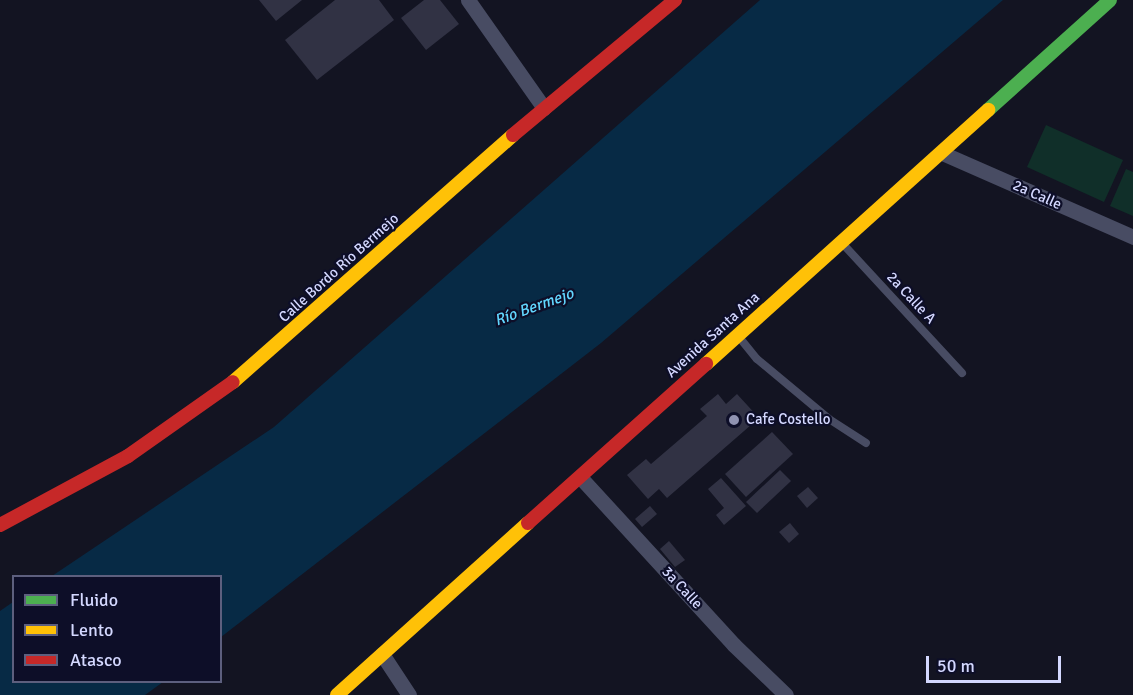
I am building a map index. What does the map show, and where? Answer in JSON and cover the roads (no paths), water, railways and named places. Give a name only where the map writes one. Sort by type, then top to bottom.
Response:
[{"type":"main road","name":"Calle Bordo Río Bermejo","points":[[0,525],[128,456],[245,373],[544,108],[675,0]]},
{"type":"main road","name":"Avenida Santa Ana","points":[[337,695],[1110,0]]},
{"type":"street","points":[[468,0],[544,108]]},
{"type":"street","name":"2a Calle","points":[[942,153],[1133,237]]},
{"type":"street","name":"3a Calle","points":[[581,478],[734,645],[786,695]]},
{"type":"street","points":[[382,654],[409,695]]},
{"type":"lane","name":"2a Calle A","points":[[841,242],[962,373]]},
{"type":"lane","points":[[737,335],[757,358],[829,419],[866,443]]},
{"type":"water","name":"Río Bermejo","points":[[760,0],[1003,0],[601,343],[222,636],[222,575],[53,575],[274,427]]},
{"type":"water","points":[[12,603],[12,683],[162,683],[145,695],[0,695],[0,611]]},
{"type":"place","name":"Cafe Costello","points":[[734,420]]}]
